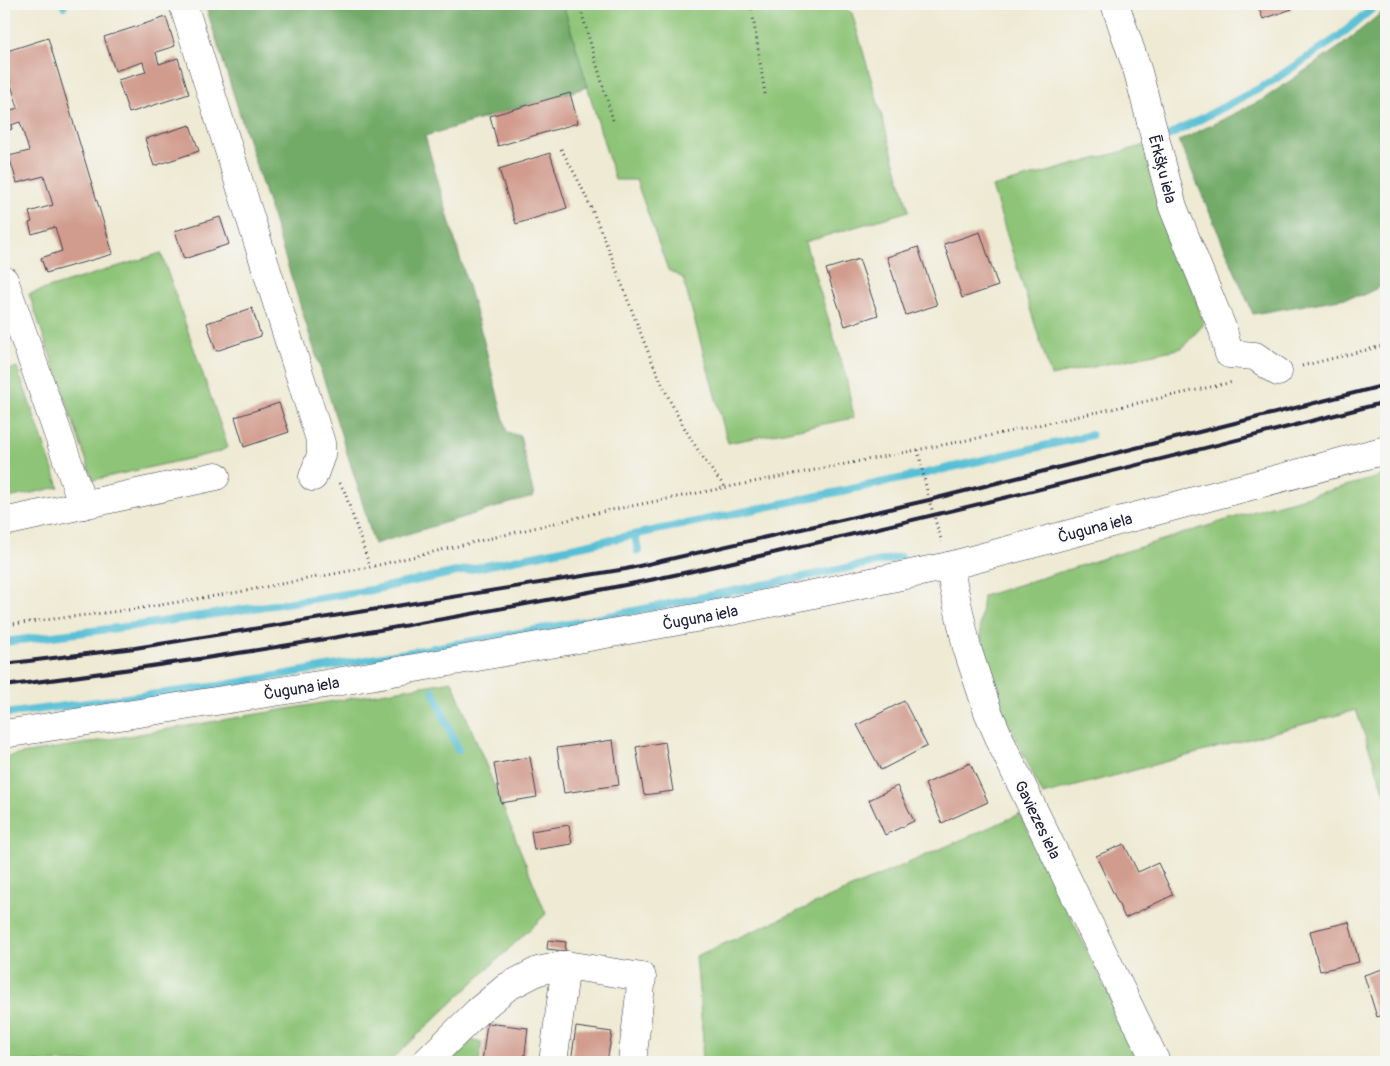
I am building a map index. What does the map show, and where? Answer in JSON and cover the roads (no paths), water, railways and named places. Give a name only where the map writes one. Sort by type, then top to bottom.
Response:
[{"type":"street","points":[[182,4],[321,443],[321,455],[313,477]]},
{"type":"street","name":"Ērkšķu iela","points":[[1115,4],[1138,72],[1173,207],[1223,330],[1229,354],[1255,356],[1278,372]]},
{"type":"street","points":[[4,280],[83,506]]},
{"type":"street","name":"Čuguna iela","points":[[4,734],[374,676],[712,615],[949,566],[1386,450]]},
{"type":"street","points":[[4,522],[216,476]]},
{"type":"street","name":"Gaviezes iela","points":[[949,566],[966,648],[988,712],[1004,749],[1156,1062]]},
{"type":"street","points":[[553,1062],[566,965]]},
{"type":"street","points":[[426,1062],[477,1012],[507,987],[538,971],[566,965],[642,977],[632,1062]]},
{"type":"waterway","points":[[1170,135],[1266,85],[1337,38],[1378,4]]},
{"type":"waterway","points":[[4,642],[141,625],[371,590],[923,474],[1091,435]]},
{"type":"waterway","points":[[635,535],[638,551]]},
{"type":"waterway","points":[[4,714],[219,686],[575,623],[901,557]]},
{"type":"waterway","points":[[433,691],[458,750]]},
{"type":"railway","points":[[4,664],[135,648],[626,569],[929,500],[1386,385]]},
{"type":"railway","points":[[4,686],[313,641],[467,615],[651,580],[714,567],[999,499],[1386,402]]}]
